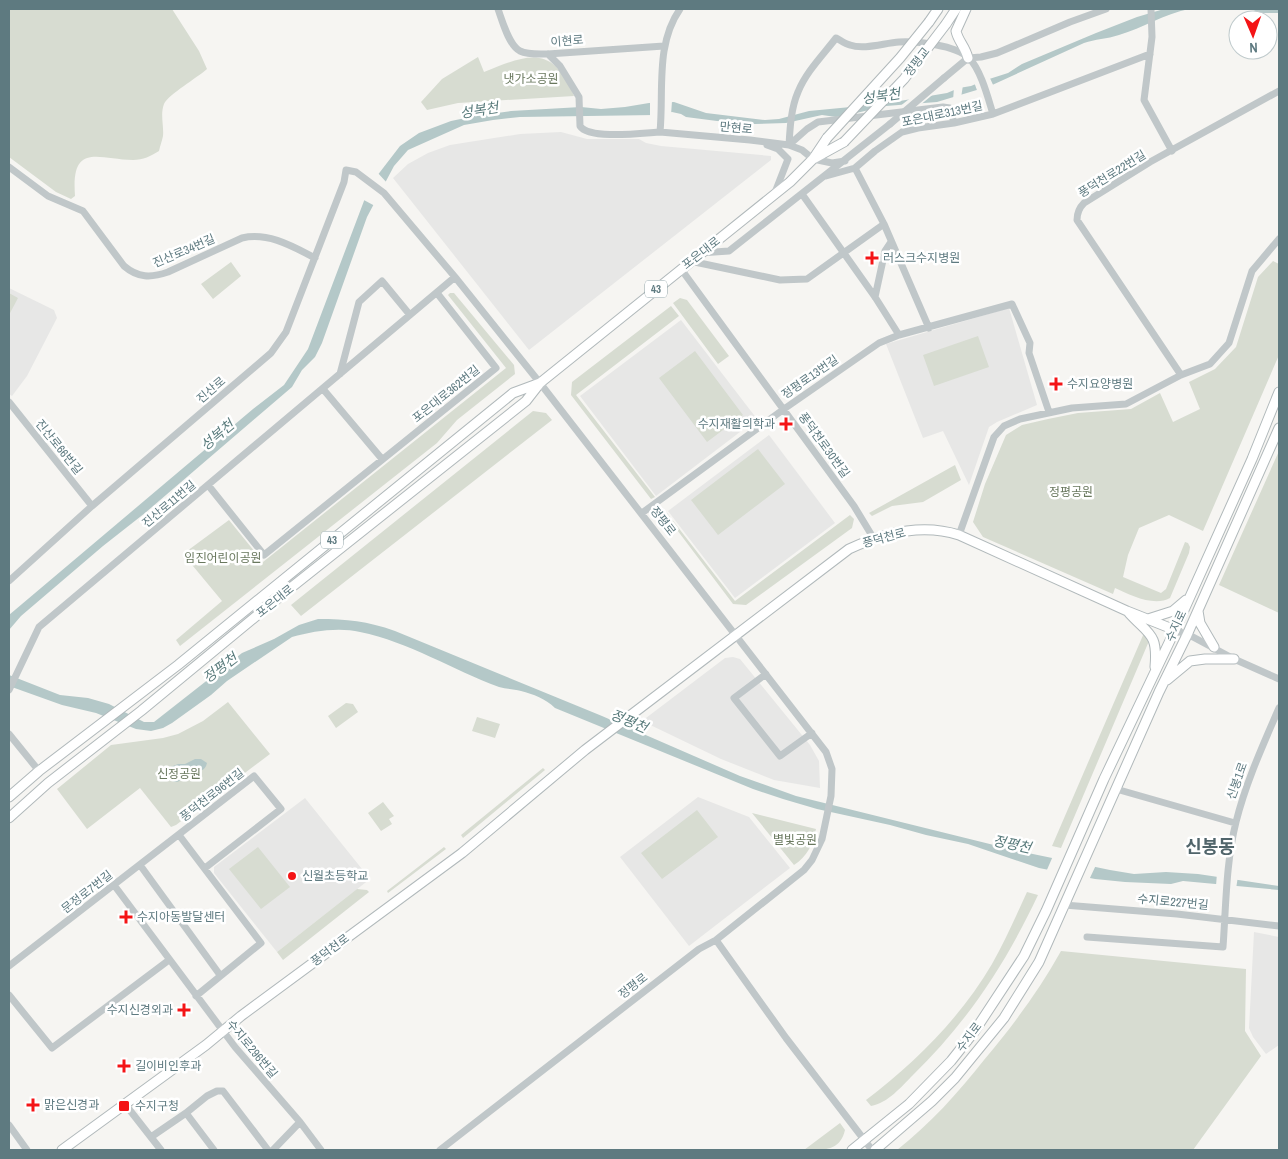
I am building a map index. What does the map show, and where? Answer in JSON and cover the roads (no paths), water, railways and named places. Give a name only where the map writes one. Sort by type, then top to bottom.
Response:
[{"type":"main road","name":"포은대로","points":[[9,818],[48,783],[141,711],[283,594],[526,401],[540,383],[790,182],[813,159],[827,138],[900,58],[938,9]]},
{"type":"main road","name":"정평교","points":[[844,142],[904,79],[956,9]]},
{"type":"main road","points":[[966,9],[956,31],[958,38],[966,48],[968,58]]},
{"type":"main road","name":"포은대로","points":[[813,159],[844,142]]},
{"type":"main road","name":"포은대로","points":[[39,771],[178,665],[514,393],[540,383]]},
{"type":"main road","name":"수지로","points":[[852,1150],[898,1114],[934,1080],[974,1032],[1024,956],[1104,779],[1175,630],[1248,467],[1279,392]]},
{"type":"main road","name":"수지로","points":[[874,1150],[932,1101],[966,1064],[1004,1018],[1039,962],[1279,428]]},
{"type":"main road","name":"풍덕천로","points":[[62,1150],[206,1045],[241,1016],[462,853],[629,716],[849,549],[874,539],[906,531],[946,530],[959,534],[1127,611],[1175,630]]},
{"type":"main road","points":[[1148,619],[1173,611],[1189,599]]},
{"type":"main road","points":[[1198,610],[1200,623],[1214,647]]},
{"type":"main road","points":[[1127,611],[1150,632],[1154,641],[1156,657],[1154,674]]},
{"type":"main road","points":[[1163,684],[1190,661],[1234,658]]},
{"type":"main road","name":"43","points":[[9,796],[39,771]]},
{"type":"street","name":"이현로","points":[[498,9],[512,45],[519,51],[548,54],[664,46]]},
{"type":"street","points":[[660,129],[664,46],[673,18],[680,9]]},
{"type":"street","points":[[789,145],[794,101],[811,70],[836,38],[850,46],[862,47],[900,42],[919,42],[940,46],[968,58],[981,57],[997,53],[1106,9]]},
{"type":"street","points":[[1151,9],[1152,37],[1144,100],[1172,151]]},
{"type":"street","name":"만현로","points":[[548,54],[560,66],[579,97],[580,126],[582,130],[590,133],[613,134],[660,129],[750,140],[789,145],[802,150],[813,159]]},
{"type":"street","name":"포은대로313번길","points":[[855,168],[902,132],[993,114],[1150,54]]},
{"type":"street","points":[[968,58],[976,68],[993,114]]},
{"type":"street","points":[[700,253],[729,250],[845,161],[968,58]]},
{"type":"street","name":"풍덕천로22번길","points":[[1181,375],[1077,220],[1077,216],[1084,203],[1150,162],[1279,91]]},
{"type":"street","points":[[789,145],[807,128],[818,122],[943,107],[950,108],[954,123]]},
{"type":"street","points":[[750,140],[778,149],[788,159],[773,196]]},
{"type":"street","points":[[813,159],[832,163],[845,161]]},
{"type":"street","name":"진산로34번길","points":[[9,166],[48,196],[83,211],[124,266],[132,273],[141,276],[160,275],[242,238],[260,235],[272,238],[315,258]]},
{"type":"street","points":[[826,176],[855,168],[884,224],[929,328]]},
{"type":"street","name":"진산로","points":[[9,581],[92,506],[271,353],[286,332],[344,182],[346,170],[356,172],[384,193],[455,277]]},
{"type":"street","points":[[802,194],[875,297],[899,336]]},
{"type":"street","points":[[690,261],[780,280],[807,279],[884,224]]},
{"type":"street","points":[[959,534],[994,437],[1004,426],[1020,419],[1049,412],[1072,408],[1126,404],[1181,375],[1210,364],[1229,343],[1252,271],[1279,239]]},
{"type":"street","points":[[875,297],[885,251],[891,242]]},
{"type":"street","name":"풍덕천로30번길","points":[[681,269],[854,506],[874,539]]},
{"type":"street","points":[[455,277],[540,383]]},
{"type":"street","name":"진산로11번길","points":[[9,690],[39,627],[455,277]]},
{"type":"street","points":[[340,374],[358,302],[382,281],[410,315]]},
{"type":"street","name":"포은대로362번길","points":[[208,485],[264,555],[496,368],[436,293]]},
{"type":"street","name":"정평로13번길","points":[[642,514],[784,409],[880,343],[1012,304],[1030,343],[1029,353],[1049,412]]},
{"type":"street","name":"정평로","points":[[440,1150],[699,949],[716,940],[808,865],[818,850],[825,829],[831,796],[833,775],[829,757],[736,634],[540,383]]},
{"type":"street","points":[[323,389],[382,459]]},
{"type":"street","name":"진산로66번길","points":[[9,402],[92,506]]},
{"type":"street","points":[[1175,630],[1279,679]]},
{"type":"street","points":[[766,674],[734,698],[780,756],[812,733]]},
{"type":"street","name":"신봉1로","points":[[1225,919],[1229,866],[1235,823],[1256,763],[1279,708]]},
{"type":"street","points":[[9,734],[39,771]]},
{"type":"street","name":"풍덕천로96번길","points":[[196,996],[261,943],[179,835],[254,776],[280,809],[205,868]]},
{"type":"street","points":[[1116,789],[1235,823]]},
{"type":"street","name":"문정로7번길","points":[[9,966],[179,835]]},
{"type":"street","points":[[140,865],[220,975]]},
{"type":"street","name":"수지로296번길","points":[[114,885],[222,1031],[300,1122],[321,1150]]},
{"type":"street","name":"수지로227번길","points":[[1064,905],[1225,919],[1279,926]]},
{"type":"street","points":[[1087,937],[1223,947],[1225,919]]},
{"type":"street","points":[[716,940],[786,1038],[864,1140],[874,1150]]},
{"type":"street","points":[[9,995],[52,1048],[169,960]]},
{"type":"street","points":[[151,1137],[207,1096],[217,1091],[222,1091],[268,1150]]},
{"type":"street","points":[[125,1104],[161,1150]]},
{"type":"street","points":[[186,1113],[214,1150]]},
{"type":"street","points":[[273,1150],[300,1122]]},
{"type":"street","points":[[9,1125],[27,1150]]},
{"type":"place","name":"러스크수지병원","points":[[872,258]]},
{"type":"place","name":"수지요양병원","points":[[1056,384]]},
{"type":"place","name":"수지재활의학과","points":[[786,424]]},
{"type":"place","name":"신월초등학교","points":[[292,876]]},
{"type":"place","name":"수지아동발달센터","points":[[126,917]]},
{"type":"place","name":"수지신경외과","points":[[184,1010]]},
{"type":"place","name":"길이비인후과","points":[[124,1066]]},
{"type":"place","name":"맑은신경과","points":[[33,1105]]},
{"type":"place","name":"수지구청","points":[[124,1106]]},
{"type":"district","name":"신봉동","points":[[1210,846]]},
{"type":"park label","name":"냇가소공원","points":[[531,79]]},
{"type":"park label","name":"정평공원","points":[[1071,492]]},
{"type":"park label","name":"임진어린이공원","points":[[223,558]]},
{"type":"park label","name":"신정공원","points":[[179,774]]},
{"type":"park label","name":"별빛공원","points":[[795,840]]},
{"type":"water label","name":"성복천","points":[[881,96]]},
{"type":"water label","name":"성복천","points":[[479,110]]},
{"type":"water label","name":"성복천","points":[[217,435]]},
{"type":"water label","name":"정평천","points":[[220,668]]},
{"type":"water label","name":"정평천","points":[[629,721]]},
{"type":"water label","name":"정평천","points":[[1012,844]]}]
